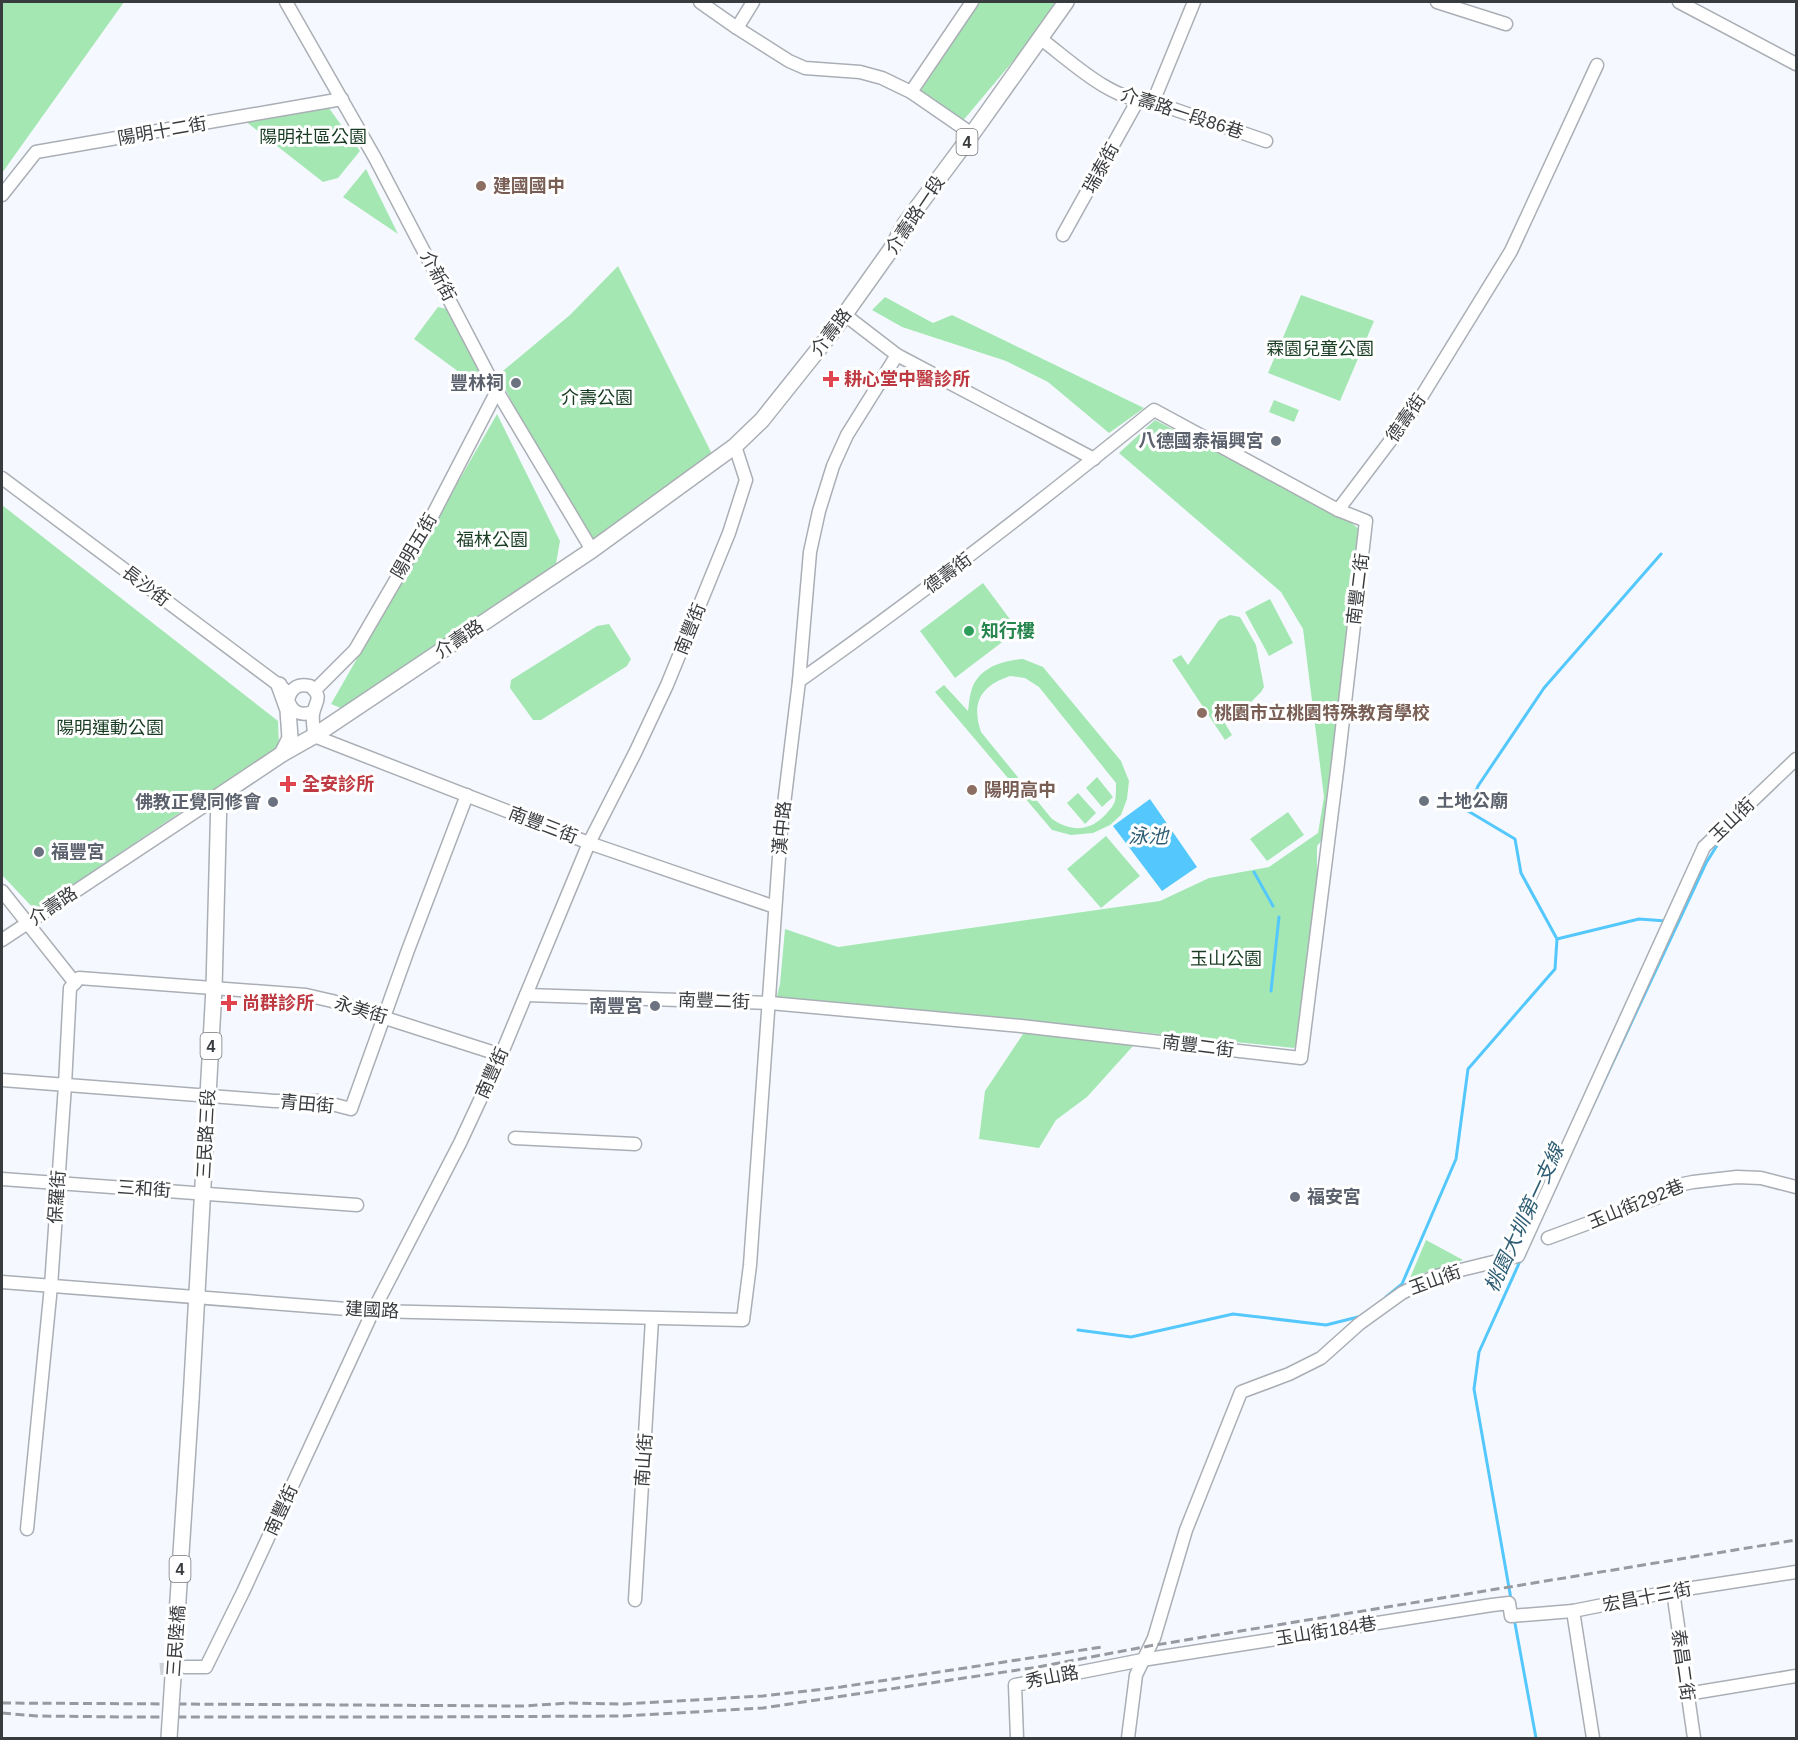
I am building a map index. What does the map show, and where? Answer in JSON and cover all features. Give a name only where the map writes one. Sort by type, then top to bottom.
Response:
[{"type":"main road","name":"介壽路一段","points":[[868,282],[892,248],[905,224],[1066,2]]},
{"type":"main road","name":"介壽路","points":[[219,796],[592,550],[735,446],[762,420],[868,282]]},
{"type":"main road","points":[[282,753],[290,738],[284,689]]},
{"type":"main road","name":"三民路三段","points":[[192,1400],[214,988],[219,796]]},
{"type":"main road","name":"三民陸橋","points":[[169,1738],[192,1400]]},
{"type":"street","name":"介新街","points":[[286,2],[342,99],[435,270],[497,391],[592,550]]},
{"type":"street","points":[[700,2],[789,61],[805,68],[860,72],[882,78],[911,92],[972,134]]},
{"type":"street","points":[[737,28],[753,2]]},
{"type":"street","points":[[911,92],[972,2]]},
{"type":"street","points":[[1153,102],[1194,2]]},
{"type":"street","points":[[1438,2],[1506,24]]},
{"type":"street","points":[[1679,2],[1797,64]]},
{"type":"street","name":"介壽路一段86巷","points":[[1041,39],[1109,89],[1266,141]]},
{"type":"street","name":"德壽街","points":[[798,681],[877,626],[970,556],[1154,410],[1338,510],[1412,412],[1511,251],[1597,65]]},
{"type":"street","name":"陽明十二街","points":[[2,195],[36,152],[342,99]]},
{"type":"street","name":"瑞泰街","points":[[1063,235],[1138,100]]},
{"type":"street","points":[[844,315],[897,355],[1094,459]]},
{"type":"street","name":"漢中路","points":[[743,1320],[750,1265],[775,907],[810,552],[833,466],[847,435],[897,355]]},
{"type":"street","name":"陽明五街","points":[[315,690],[355,650],[426,528],[497,391]]},
{"type":"street","name":"南豐街","points":[[185,1667],[206,1667],[374,1311],[422,1214],[455,1155],[501,1055],[589,843],[667,685],[729,534],[746,480],[735,446]]},
{"type":"street","name":"長沙街","points":[[2,478],[284,689],[294,711],[300,714],[313,712]]},
{"type":"street","name":"南豐二街","points":[[526,994],[770,1003],[1011,1025],[1301,1058],[1366,521],[1338,510]]},
{"type":"street","points":[[284,689],[304,685],[315,690],[318,701],[313,712],[314,735]]},
{"type":"street","name":"南豐三街","points":[[314,735],[589,843],[775,907]]},
{"type":"street","name":"玉山街","points":[[1128,1738],[1136,1676],[1154,1638],[1186,1530],[1241,1392],[1288,1374],[1321,1358],[1359,1324],[1402,1293],[1436,1276],[1518,1256],[1704,846],[1797,759]]},
{"type":"street","name":"青田街","points":[[2,1080],[275,1101],[320,1101],[351,1108],[467,795]]},
{"type":"street","name":"介壽路","points":[[2,940],[219,796]]},
{"type":"street","points":[[2,891],[75,982]]},
{"type":"street","name":"永美街","points":[[75,982],[79,978],[306,995],[501,1055]]},
{"type":"street","name":"保羅街","points":[[27,1528],[51,1286],[70,988],[75,982]]},
{"type":"street","points":[[515,1138],[635,1144]]},
{"type":"street","name":"玉山街292巷","points":[[1548,1239],[1656,1198],[1673,1186],[1753,1177],[1779,1181],[1797,1187]]},
{"type":"street","name":"三和街","points":[[2,1179],[357,1205]]},
{"type":"street","name":"建國路","points":[[2,1282],[374,1311],[743,1320]]},
{"type":"street","name":"南山街","points":[[634,1600],[652,1319]]},
{"type":"street","name":"宏昌十三街","points":[[1509,1603],[1515,1616],[1573,1611],[1673,1591],[1797,1572]]},
{"type":"street","name":"泰昌二街","points":[[1673,1591],[1694,1738]]},
{"type":"street","name":"玉山街184巷","points":[[1142,1660],[1509,1603]]},
{"type":"street","points":[[1573,1611],[1593,1738]]},
{"type":"street","name":"秀山路","points":[[1017,1738],[1015,1684],[1142,1660]]},
{"type":"street","points":[[1687,1694],[1797,1677]]},
{"type":"green space","points":[[2,2],[124,2],[2,173]]},
{"type":"green space","points":[[980,2],[1055,2],[1030,41],[961,123],[918,95]]},
{"type":"green space","name":"陽明社區公園","points":[[326,104],[360,151],[338,178],[323,182],[245,121]]},
{"type":"green space","points":[[366,169],[398,234],[343,197]]},
{"type":"green space","name":"介壽公園","points":[[618,266],[713,456],[587,548],[498,375],[570,315]]},
{"type":"green space","name":"霖園兒童公園","points":[[1301,295],[1374,321],[1340,401],[1268,373]]},
{"type":"green space","points":[[885,297],[933,323],[952,315],[1144,408],[1109,433],[1048,382],[1006,361],[902,327],[872,310]]},
{"type":"green space","points":[[438,307],[447,309],[482,375],[474,383],[414,339]]},
{"type":"green space","points":[[1274,400],[1299,410],[1294,422],[1269,412]]},
{"type":"green space","name":"福林公園","points":[[497,414],[560,541],[555,569],[348,711],[331,704]]},
{"type":"green space","name":"玉山公園","points":[[1155,420],[1348,520],[1360,530],[1325,837],[1317,846],[1317,878],[1300,1041],[1294,1048],[957,1013],[776,999],[780,984],[785,929],[838,947],[1160,901],[1209,878],[1269,867],[1318,833],[1324,797],[1303,629],[1281,592],[1119,453]]},
{"type":"green space","name":"陽明運動公園","points":[[2,505],[278,721],[279,746],[35,910],[2,875]]},
{"type":"green space","name":"知行樓","points":[[983,583],[1018,630],[955,678],[920,631]]},
{"type":"green space","points":[[1270,599],[1293,643],[1269,656],[1245,612]]},
{"type":"green space","points":[[1230,615],[1240,617],[1256,645],[1264,687],[1235,718],[1223,720],[1232,735],[1225,740],[1172,660],[1181,655],[1188,665],[1219,620]]},
{"type":"green space","points":[[609,624],[631,659],[627,666],[541,720],[533,720],[510,688],[511,680],[597,626]]},
{"type":"green space","points":[[1023,659],[1043,667],[1121,761],[1129,781],[1127,799],[1121,815],[1110,825],[1093,833],[1071,835],[1052,830],[935,692],[944,685],[968,711],[971,692],[979,677],[991,667]],"holes":[[[1010,676],[1025,678],[1039,687],[1116,783],[1113,805],[1103,817],[1091,825],[1072,828],[1052,819],[981,732],[977,712],[985,690]]]},
{"type":"green space","points":[[1097,777],[1113,797],[1102,807],[1086,788]]},
{"type":"green space","points":[[1078,793],[1096,813],[1085,824],[1067,803]]},
{"type":"green space","points":[[1288,812],[1304,835],[1267,861],[1250,839]]},
{"type":"green space","points":[[1106,836],[1140,876],[1101,908],[1067,869]]},
{"type":"green space","points":[[1025,1031],[1133,1046],[1087,1097],[1056,1120],[1039,1148],[979,1139],[985,1091]]},
{"type":"green space","points":[[1426,1240],[1463,1260],[1410,1278]]},
{"type":"water","name":"泳池","points":[[1150,799],[1197,867],[1162,891],[1113,826]]},
{"type":"waterway","points":[[1661,554],[1544,688],[1478,786],[1468,811],[1515,839],[1521,873],[1557,939],[1639,919],[1666,921]]},
{"type":"waterway","name":"桃園大圳第一支線","points":[[1591,1109],[1706,863],[1721,839]]},
{"type":"waterway","points":[[1254,872],[1273,906]]},
{"type":"waterway","points":[[1271,991],[1279,917]]},
{"type":"waterway","points":[[1386,1297],[1402,1284],[1456,1159],[1468,1069],[1555,969],[1557,939]]},
{"type":"waterway","name":"桃園大圳第一支線","points":[[1511,1599],[1474,1389],[1479,1352],[1521,1259]]},
{"type":"waterway","points":[[1078,1330],[1131,1337],[1233,1314],[1326,1325],[1362,1316]]},
{"type":"waterway","name":"桃園大圳第一支線","points":[[1514,1618],[1536,1738]]},
{"type":"tunnel","points":[[160,1669],[181,1667]]},
{"type":"railway","points":[[2,1713],[37,1716],[126,1717],[623,1716],[763,1708],[1038,1667],[1149,1646],[1796,1540]]},
{"type":"railway","points":[[2,1703],[523,1706],[569,1703],[624,1704],[763,1696],[841,1687],[1102,1647]]},
{"type":"place","name":"建國國中","points":[[481,186]]},
{"type":"place","name":"耕心堂中醫診所","points":[[831,379]]},
{"type":"place","name":"豐林祠","points":[[516,383]]},
{"type":"place","name":"八德國泰福興宮","points":[[1276,441]]},
{"type":"place","name":"知行樓","points":[[969,631]]},
{"type":"place","name":"桃園市立桃園特殊教育學校","points":[[1202,713]]},
{"type":"place","name":"全安診所","points":[[288,784]]},
{"type":"place","name":"陽明高中","points":[[972,790]]},
{"type":"place","name":"土地公廟","points":[[1424,801]]},
{"type":"place","name":"佛教正覺同修會","points":[[273,802]]},
{"type":"place","name":"福豐宮","points":[[39,852]]},
{"type":"place","name":"尚群診所","points":[[229,1003]]},
{"type":"place","name":"南豐宮","points":[[655,1006]]},
{"type":"place","name":"福安宮","points":[[1295,1197]]}]
